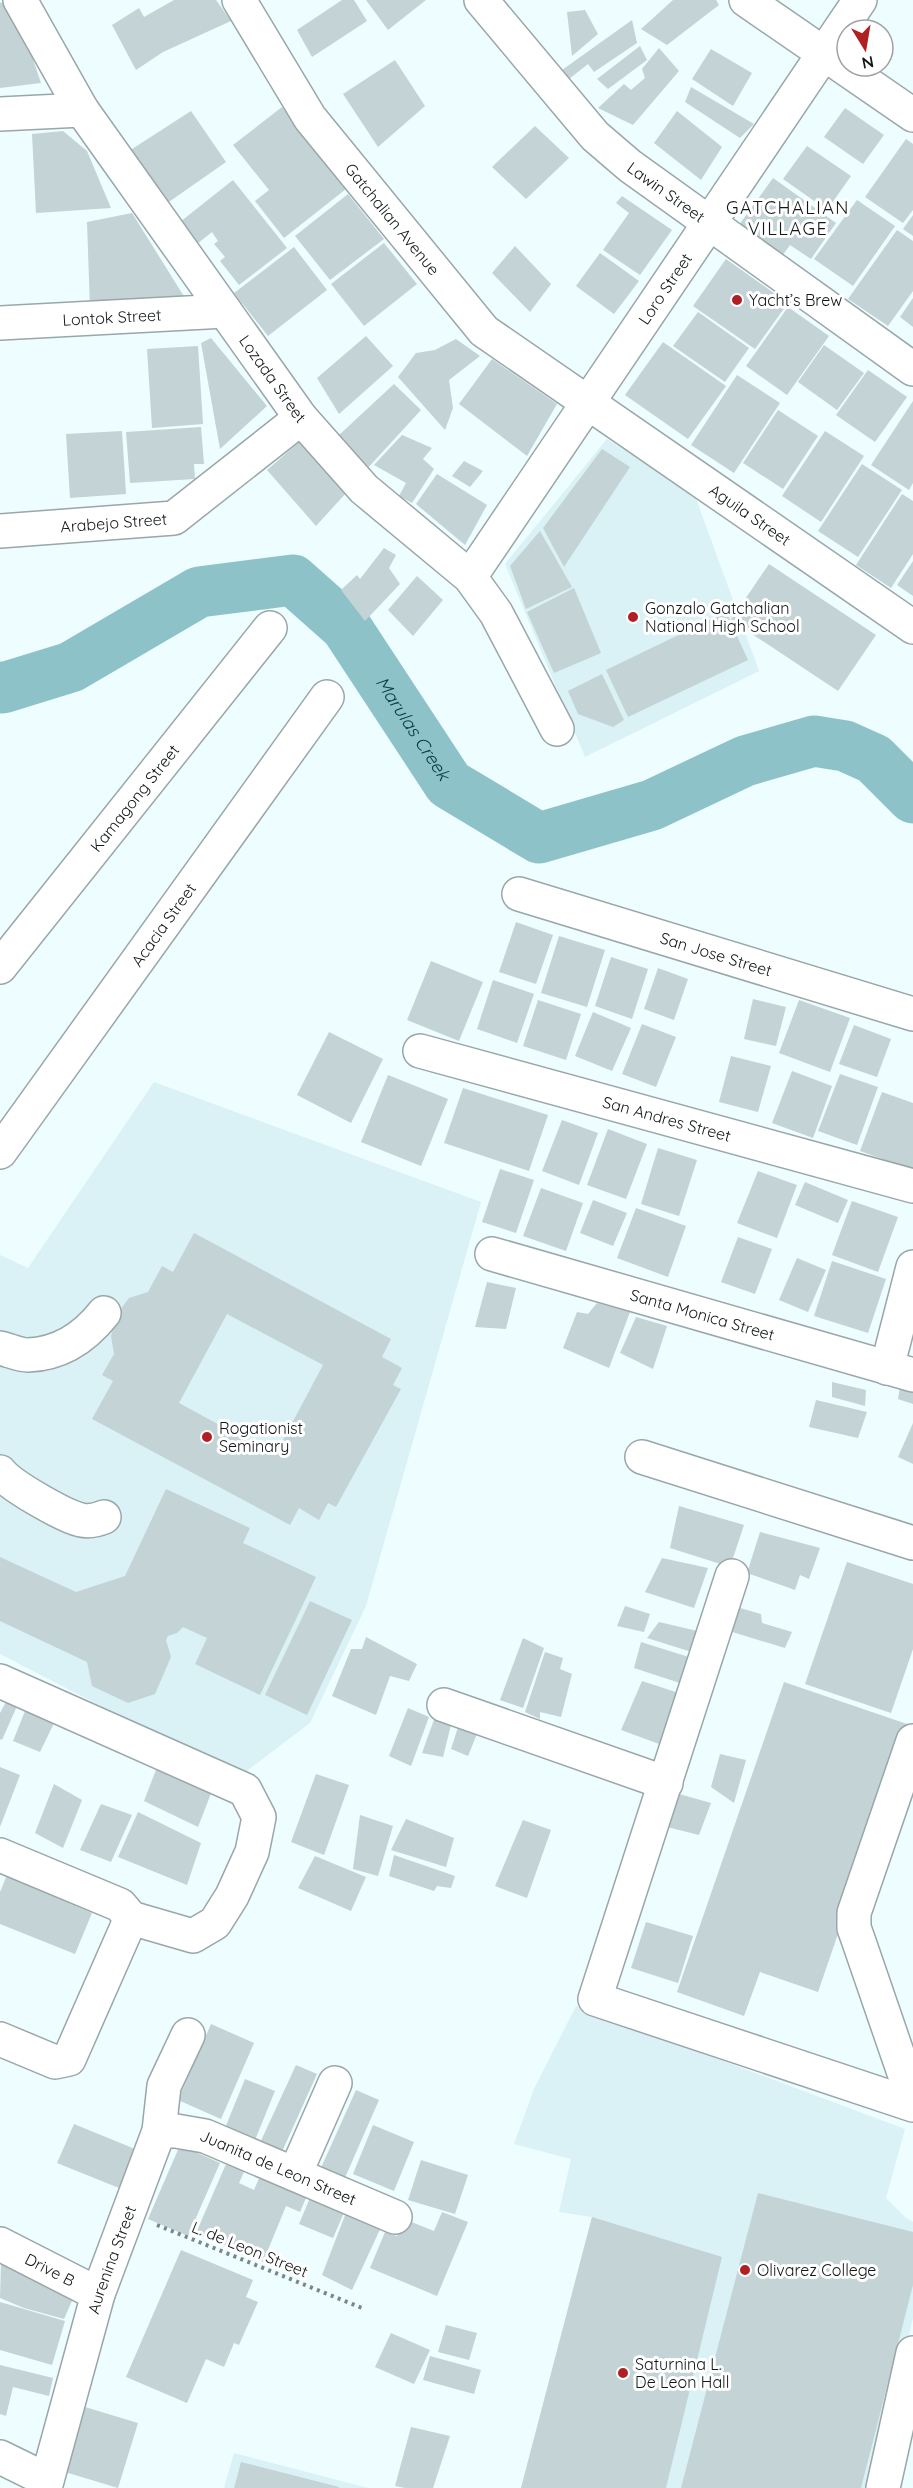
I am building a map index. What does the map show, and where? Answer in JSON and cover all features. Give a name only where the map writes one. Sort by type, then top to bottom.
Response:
[{"type":"street","name":"Lozada Street","points":[[20,0],[82,110],[301,418],[364,489],[470,577],[496,613],[556,729]]},
{"type":"street","name":"Gatchalian Avenue","points":[[239,0],[310,118],[484,331],[586,404]]},
{"type":"street","name":"Lawin Street","points":[[481,0],[595,136],[630,166],[913,369]]},
{"type":"street","points":[[746,0],[913,115]]},
{"type":"street","name":"Loro Street","points":[[470,577],[860,0]]},
{"type":"street","points":[[0,114],[82,110]]},
{"type":"street","name":"Lontok Street","points":[[0,323],[225,311]]},
{"type":"street","name":"Aguila Street","points":[[586,404],[913,627]]},
{"type":"street","name":"Arabejo Street","points":[[0,531],[174,518],[301,418]]},
{"type":"street","name":"Kamagong Street","points":[[6,946],[270,628]]},
{"type":"street","name":"Acacia Street","points":[[0,1152],[327,697]]},
{"type":"street","name":"San Jose Street","points":[[519,894],[913,1014]]},
{"type":"street","name":"San Andres Street","points":[[420,1051],[913,1186]]},
{"type":"street","name":"Santa Monica Street","points":[[492,1254],[900,1372]]},
{"type":"street","points":[[900,1372],[913,1267]]},
{"type":"street","points":[[0,1348],[26,1355],[49,1351],[72,1343],[89,1332],[104,1313]]},
{"type":"street","points":[[642,1457],[913,1543]]},
{"type":"street","points":[[0,1472],[5,1479],[30,1496],[81,1520],[94,1521],[104,1517]]},
{"type":"street","points":[[732,1576],[595,1999],[913,2105]]},
{"type":"street","points":[[0,1681],[245,1790],[260,1816],[252,1852],[231,1896],[214,1923],[193,1936],[131,1918],[120,1905],[0,1856]]},
{"type":"street","points":[[444,1705],[666,1783]]},
{"type":"street","points":[[913,1742],[854,1913],[854,1928],[913,2099]]},
{"type":"street","points":[[0,2039],[55,2062],[69,2059],[131,1918]]},
{"type":"street","name":"Aurenina Street","points":[[46,2484],[98,2294],[159,2131],[164,2086],[188,2035]]},
{"type":"street","points":[[296,2174],[335,2083]]},
{"type":"street","name":"Juanita de Leon Street","points":[[159,2131],[176,2131],[205,2136],[395,2217]]},
{"type":"street","name":"Drive B","points":[[0,2244],[98,2294]]},
{"type":"street","points":[[883,2488],[912,2363]]},
{"type":"street","points":[[0,2457],[46,2484]]},
{"type":"path","name":"L. de Leon Street","points":[[129,2213],[362,2308]]},
{"type":"shaded area","name":"Gonzalo Gatchalian National High School","points":[[607,439],[695,496],[759,671],[585,757],[505,564]]},
{"type":"shaded area","name":"Rogationist Seminary","points":[[154,1082],[481,1202],[366,1606],[310,1723],[239,1777],[0,1654],[0,1255],[28,1268]]},
{"type":"shaded area","name":"Olivarez College","points":[[576,2006],[905,2129],[886,2198],[913,2222],[913,2318],[873,2488],[521,2488],[592,2217],[559,2212],[571,2159],[514,2144],[534,2089]]},
{"type":"shaded area","points":[[234,2453],[368,2488],[224,2488]]},
{"type":"building","points":[[13,0],[41,83],[0,88],[0,3]]},
{"type":"building","points":[[174,0],[216,0],[231,21],[163,52],[136,70],[112,25],[139,8],[144,17]]},
{"type":"building","points":[[342,0],[354,0],[367,21],[312,57],[297,30]]},
{"type":"building","points":[[366,0],[426,0],[388,30]]},
{"type":"building","points":[[673,0],[716,0],[719,5],[667,45],[641,29]]},
{"type":"building","points":[[585,10],[598,34],[572,56],[567,12]]},
{"type":"building","points":[[632,20],[637,43],[594,72],[588,64],[569,79],[562,70]]},
{"type":"building","points":[[640,46],[647,60],[608,89],[597,79]]},
{"type":"building","points":[[659,48],[679,71],[633,125],[598,108],[624,84],[631,90],[645,78],[642,69]]},
{"type":"building","points":[[711,49],[752,73],[733,106],[692,79]]},
{"type":"building","points":[[395,60],[425,106],[378,147],[343,94]]},
{"type":"building","points":[[691,87],[754,124],[740,138],[685,102]]},
{"type":"building","points":[[282,107],[346,189],[284,238],[255,201],[269,190],[233,145]]},
{"type":"building","points":[[845,108],[884,135],[863,164],[824,137]]},
{"type":"building","points":[[191,111],[226,162],[166,204],[129,151]]},
{"type":"building","points":[[677,111],[722,147],[701,180],[654,143]]},
{"type":"building","points":[[535,126],[569,158],[526,199],[492,167]]},
{"type":"building","points":[[63,131],[87,151],[111,208],[36,213],[32,134]]},
{"type":"building","points":[[906,139],[913,144],[913,210],[903,223],[865,197]]},
{"type":"building","points":[[807,146],[851,176],[827,210],[783,179]]},
{"type":"building","points":[[773,178],[836,223],[811,259],[790,245],[782,256],[739,225]]},
{"type":"building","points":[[233,180],[287,248],[239,285],[220,261],[225,257],[214,244],[218,241],[212,232],[197,244],[180,222]]},
{"type":"building","points":[[348,194],[384,239],[330,280],[295,236]]},
{"type":"building","points":[[622,196],[672,230],[640,275],[603,250],[629,213],[616,203]]},
{"type":"building","points":[[857,200],[895,226],[853,286],[814,259]]},
{"type":"building","points":[[132,213],[185,298],[90,308],[87,222]]},
{"type":"building","points":[[913,215],[913,236],[903,229]]},
{"type":"building","points":[[897,230],[913,241],[913,291],[888,326],[848,299]]},
{"type":"building","points":[[384,243],[417,284],[364,326],[331,284]]},
{"type":"building","points":[[515,246],[551,284],[530,312],[492,273]]},
{"type":"building","points":[[294,247],[327,290],[268,336],[234,293]]},
{"type":"building","points":[[600,253],[639,281],[614,314],[576,286]]},
{"type":"building","points":[[726,259],[788,303],[755,349],[693,306]]},
{"type":"building","points":[[913,298],[913,327],[900,317]]},
{"type":"building","points":[[788,307],[829,336],[787,395],[746,366]]},
{"type":"building","points":[[698,312],[749,348],[725,382],[673,346]]},
{"type":"building","points":[[366,336],[393,366],[339,414],[317,378]]},
{"type":"building","points":[[211,338],[267,406],[220,449],[201,343]]},
{"type":"building","points":[[456,339],[480,356],[449,380],[453,408],[445,430],[398,377],[416,353],[435,350]]},
{"type":"building","points":[[663,342],[726,386],[688,439],[625,395]]},
{"type":"building","points":[[824,345],[864,373],[837,410],[798,382]]},
{"type":"building","points":[[198,346],[203,424],[152,428],[147,349]]},
{"type":"building","points":[[492,359],[557,404],[527,456],[459,404]]},
{"type":"building","points":[[868,370],[907,397],[875,442],[836,415]]},
{"type":"building","points":[[737,375],[780,403],[734,473],[691,445]]},
{"type":"building","points":[[394,384],[421,410],[365,471],[338,436]]},
{"type":"building","points":[[913,401],[913,483],[909,490],[871,465]]},
{"type":"building","points":[[778,410],[818,436],[783,489],[743,463]]},
{"type":"building","points":[[201,427],[204,464],[194,464],[195,479],[130,483],[126,432]]},
{"type":"building","points":[[122,431],[126,494],[70,498],[66,434]]},
{"type":"building","points":[[825,431],[864,456],[821,522],[782,496]]},
{"type":"building","points":[[402,435],[432,448],[423,459],[434,469],[412,503],[399,496],[406,483],[374,465]]},
{"type":"building","points":[[305,437],[347,492],[316,526],[267,470]]},
{"type":"building","points":[[602,449],[630,467],[564,567],[543,528]]},
{"type":"building","points":[[464,461],[483,471],[470,487],[452,476]]},
{"type":"building","points":[[862,464],[902,490],[858,557],[818,531]]},
{"type":"building","points":[[437,474],[487,505],[465,545],[416,504]]},
{"type":"building","points":[[902,494],[913,501],[913,554],[891,588],[856,565]]},
{"type":"building","points":[[540,531],[572,587],[526,609],[510,566]]},
{"type":"building","points":[[384,548],[396,555],[389,568],[400,584],[365,621],[341,590],[357,575],[360,579]]},
{"type":"building","points":[[913,561],[913,596],[897,585]]},
{"type":"building","points":[[769,564],[876,635],[838,691],[731,620]]},
{"type":"building","points":[[417,576],[443,600],[413,636],[388,610]]},
{"type":"building","points":[[574,588],[601,653],[554,673],[527,612]]},
{"type":"building","points":[[726,612],[748,660],[628,717],[606,670]]},
{"type":"building","points":[[602,674],[624,720],[613,727],[578,714],[568,691]]},
{"type":"building","points":[[516,922],[553,935],[536,984],[499,972]]},
{"type":"building","points":[[559,936],[605,950],[587,1007],[541,993]]},
{"type":"building","points":[[611,957],[648,969],[632,1019],[595,1006]]},
{"type":"building","points":[[431,961],[483,982],[459,1041],[407,1020]]},
{"type":"building","points":[[658,968],[688,979],[674,1020],[644,1009]]},
{"type":"building","points":[[493,980],[534,994],[517,1043],[477,1029]]},
{"type":"building","points":[[753,999],[786,1007],[776,1046],[744,1039]]},
{"type":"building","points":[[538,1000],[581,1014],[566,1060],[523,1046]]},
{"type":"building","points":[[799,1000],[850,1018],[830,1072],[779,1053]]},
{"type":"building","points":[[593,1012],[631,1028],[612,1071],[575,1056]]},
{"type":"building","points":[[642,1024],[676,1037],[656,1087],[622,1074]]},
{"type":"building","points":[[854,1025],[891,1039],[877,1077],[839,1064]]},
{"type":"building","points":[[329,1032],[383,1059],[351,1123],[297,1095]]},
{"type":"building","points":[[731,1056],[771,1066],[758,1112],[719,1102]]},
{"type":"building","points":[[792,1071],[832,1086],[813,1138],[772,1123]]},
{"type":"building","points":[[840,1074],[878,1087],[857,1145],[818,1131]]},
{"type":"building","points":[[388,1075],[448,1099],[421,1166],[361,1142]]},
{"type":"building","points":[[463,1088],[548,1115],[529,1171],[444,1143]]},
{"type":"building","points":[[882,1092],[913,1103],[913,1170],[860,1151]]},
{"type":"building","points":[[562,1120],[598,1133],[579,1185],[542,1171]]},
{"type":"building","points":[[608,1129],[647,1144],[626,1199],[587,1185]]},
{"type":"building","points":[[658,1148],[697,1160],[679,1216],[641,1204]]},
{"type":"building","points":[[500,1169],[534,1180],[516,1233],[482,1222]]},
{"type":"building","points":[[758,1171],[797,1185],[777,1238],[737,1223]]},
{"type":"building","points":[[805,1182],[848,1200],[838,1223],[795,1205]]},
{"type":"building","points":[[541,1188],[583,1203],[566,1251],[523,1236]]},
{"type":"building","points":[[593,1200],[627,1213],[613,1246],[580,1233]]},
{"type":"building","points":[[852,1201],[898,1217],[878,1272],[832,1255]]},
{"type":"building","points":[[636,1208],[686,1226],[668,1277],[617,1258]]},
{"type":"building","points":[[194,1233],[391,1339],[382,1357],[402,1368],[393,1385],[401,1389],[336,1507],[328,1503],[319,1520],[299,1508],[290,1525],[92,1419],[113,1381],[102,1375],[114,1354],[111,1336],[117,1314],[129,1298],[148,1292],[162,1266],[173,1272]],"holes":[[[227,1314],[323,1365],[275,1455],[179,1403]]]},
{"type":"building","points":[[738,1237],[772,1249],[755,1294],[721,1282]]},
{"type":"building","points":[[797,1258],[826,1270],[808,1312],[779,1300]]},
{"type":"building","points":[[832,1261],[886,1279],[868,1333],[814,1316]]},
{"type":"building","points":[[487,1282],[516,1288],[506,1329],[475,1327]]},
{"type":"building","points":[[597,1303],[630,1312],[609,1368],[563,1348],[577,1312],[588,1314]]},
{"type":"building","points":[[636,1317],[667,1326],[653,1369],[620,1353]]},
{"type":"building","points":[[901,1381],[913,1385],[913,1404],[898,1399]]},
{"type":"building","points":[[832,1382],[866,1390],[865,1406],[832,1397]]},
{"type":"building","points":[[816,1400],[867,1412],[858,1438],[809,1427]]},
{"type":"building","points":[[913,1423],[913,1464],[898,1457]]},
{"type":"building","points":[[166,1489],[250,1528],[243,1543],[316,1577],[260,1695],[195,1664],[207,1638],[183,1627],[177,1633],[168,1636],[166,1640],[171,1657],[155,1694],[128,1703],[92,1686],[87,1662],[0,1621],[0,1557],[76,1592],[125,1576]]},
{"type":"building","points":[[679,1506],[744,1525],[730,1567],[670,1548]]},
{"type":"building","points":[[760,1532],[820,1548],[809,1579],[800,1575],[795,1590],[747,1573]]},
{"type":"building","points":[[662,1558],[708,1568],[694,1608],[645,1592]]},
{"type":"building","points":[[847,1562],[913,1584],[913,1649],[891,1713],[805,1684]]},
{"type":"building","points":[[310,1601],[352,1620],[307,1715],[265,1695]]},
{"type":"building","points":[[625,1606],[650,1614],[644,1632],[617,1626]]},
{"type":"building","points":[[733,1606],[761,1614],[762,1623],[792,1632],[785,1648],[729,1631]]},
{"type":"building","points":[[659,1622],[706,1633],[698,1654],[647,1638]]},
{"type":"building","points":[[366,1637],[417,1664],[409,1681],[390,1676],[376,1715],[332,1696],[351,1649],[362,1649]]},
{"type":"building","points":[[523,1638],[544,1648],[523,1708],[500,1700]]},
{"type":"building","points":[[641,1642],[695,1659],[689,1686],[634,1668]]},
{"type":"building","points":[[545,1652],[563,1658],[560,1669],[572,1674],[561,1717],[540,1712],[540,1719],[525,1712]]},
{"type":"building","points":[[642,1681],[685,1695],[670,1748],[621,1730]]},
{"type":"building","points":[[784,1682],[910,1725],[818,1992],[760,1972],[744,2016],[677,1992]]},
{"type":"building","points":[[11,1693],[21,1697],[2,1740],[0,1739],[0,1713]]},
{"type":"building","points":[[29,1701],[58,1715],[40,1752],[13,1741]]},
{"type":"building","points":[[408,1708],[429,1717],[411,1766],[389,1756]]},
{"type":"building","points":[[436,1714],[452,1721],[443,1757],[422,1753]]},
{"type":"building","points":[[460,1721],[479,1729],[468,1756],[451,1749]]},
{"type":"building","points":[[720,1754],[746,1760],[734,1803],[711,1787]]},
{"type":"building","points":[[159,1762],[215,1783],[198,1827],[144,1801]]},
{"type":"building","points":[[0,1767],[20,1775],[0,1827]]},
{"type":"building","points":[[316,1774],[349,1785],[324,1855],[291,1842]]},
{"type":"building","points":[[54,1784],[82,1800],[63,1848],[35,1833]]},
{"type":"building","points":[[672,1792],[711,1803],[699,1835],[659,1825]]},
{"type":"building","points":[[101,1804],[132,1815],[111,1862],[80,1850]]},
{"type":"building","points":[[138,1812],[201,1843],[187,1885],[118,1857]]},
{"type":"building","points":[[360,1815],[393,1826],[378,1876],[353,1869]]},
{"type":"building","points":[[406,1819],[454,1838],[446,1867],[391,1850]]},
{"type":"building","points":[[523,1820],[551,1830],[527,1898],[495,1886]]},
{"type":"building","points":[[394,1855],[455,1876],[451,1888],[437,1886],[434,1891],[389,1876]]},
{"type":"building","points":[[315,1856],[366,1877],[351,1911],[298,1888]]},
{"type":"building","points":[[7,1875],[92,1913],[75,1954],[0,1924],[0,1892]]},
{"type":"building","points":[[646,1922],[693,1936],[678,1983],[631,1968]]},
{"type":"building","points":[[211,2024],[254,2043],[221,2119],[178,2100]]},
{"type":"building","points":[[296,2065],[317,2074],[281,2154],[259,2145]]},
{"type":"building","points":[[245,2079],[275,2091],[255,2140],[225,2128]]},
{"type":"building","points":[[356,2090],[379,2100],[344,2180],[320,2170]]},
{"type":"building","points":[[74,2124],[135,2149],[119,2188],[57,2163]]},
{"type":"building","points":[[373,2125],[414,2142],[394,2191],[353,2174]]},
{"type":"building","points":[[180,2145],[220,2163],[188,2236],[148,2219]]},
{"type":"building","points":[[229,2157],[247,2165],[239,2183],[254,2190],[262,2171],[309,2191],[300,2212],[286,2206],[263,2262],[196,2233]]},
{"type":"building","points":[[421,2160],[468,2175],[455,2214],[408,2200]]},
{"type":"building","points":[[312,2193],[346,2208],[333,2238],[299,2224]]},
{"type":"building","points":[[758,2193],[913,2232],[913,2285],[861,2488],[681,2488]]},
{"type":"building","points":[[347,2210],[382,2225],[352,2290],[322,2275]]},
{"type":"building","points":[[442,2212],[468,2222],[437,2296],[370,2268],[385,2232],[397,2236],[404,2219],[434,2231]]},
{"type":"building","name":"Saturnina L. De Leon Hall","points":[[592,2217],[722,2257],[666,2488],[521,2488]]},
{"type":"building","points":[[181,2250],[253,2280],[246,2297],[258,2302],[239,2345],[234,2343],[224,2367],[206,2359],[187,2403],[126,2377]]},
{"type":"building","points":[[1,2263],[75,2294],[64,2319],[24,2308],[0,2298]]},
{"type":"building","points":[[0,2302],[65,2321],[52,2365],[0,2350]]},
{"type":"building","points":[[446,2325],[477,2333],[469,2360],[438,2352]]},
{"type":"building","points":[[391,2333],[430,2350],[414,2384],[375,2367]]},
{"type":"building","points":[[430,2356],[481,2370],[474,2394],[423,2380]]},
{"type":"building","points":[[0,2365],[53,2378],[49,2396],[13,2387],[6,2416],[0,2414]]},
{"type":"building","points":[[85,2407],[138,2423],[118,2488],[65,2472]]},
{"type":"building","points":[[411,2427],[450,2436],[433,2488],[395,2486]]},
{"type":"building","points":[[241,2462],[339,2487],[339,2488],[234,2488]]},
{"type":"waterway","name":"Marulas Creek","points":[[0,687],[71,667],[199,592],[293,580],[346,627],[449,784],[539,838],[652,805],[745,761],[814,741],[845,746],[874,759],[913,798]]},
{"type":"place","name":"Yacht’s Brew","points":[[737,300]]},
{"type":"place","name":"Gonzalo Gatchalian National High School","points":[[633,617]]},
{"type":"place","name":"Rogationist Seminary","points":[[207,1437]]},
{"type":"place","name":"Olivarez College","points":[[745,2270]]},
{"type":"place","name":"Saturnina L. De Leon Hall","points":[[623,2373]]},
{"type":"district","name":"GATCHALIAN VILLAGE","points":[[788,218]]}]
